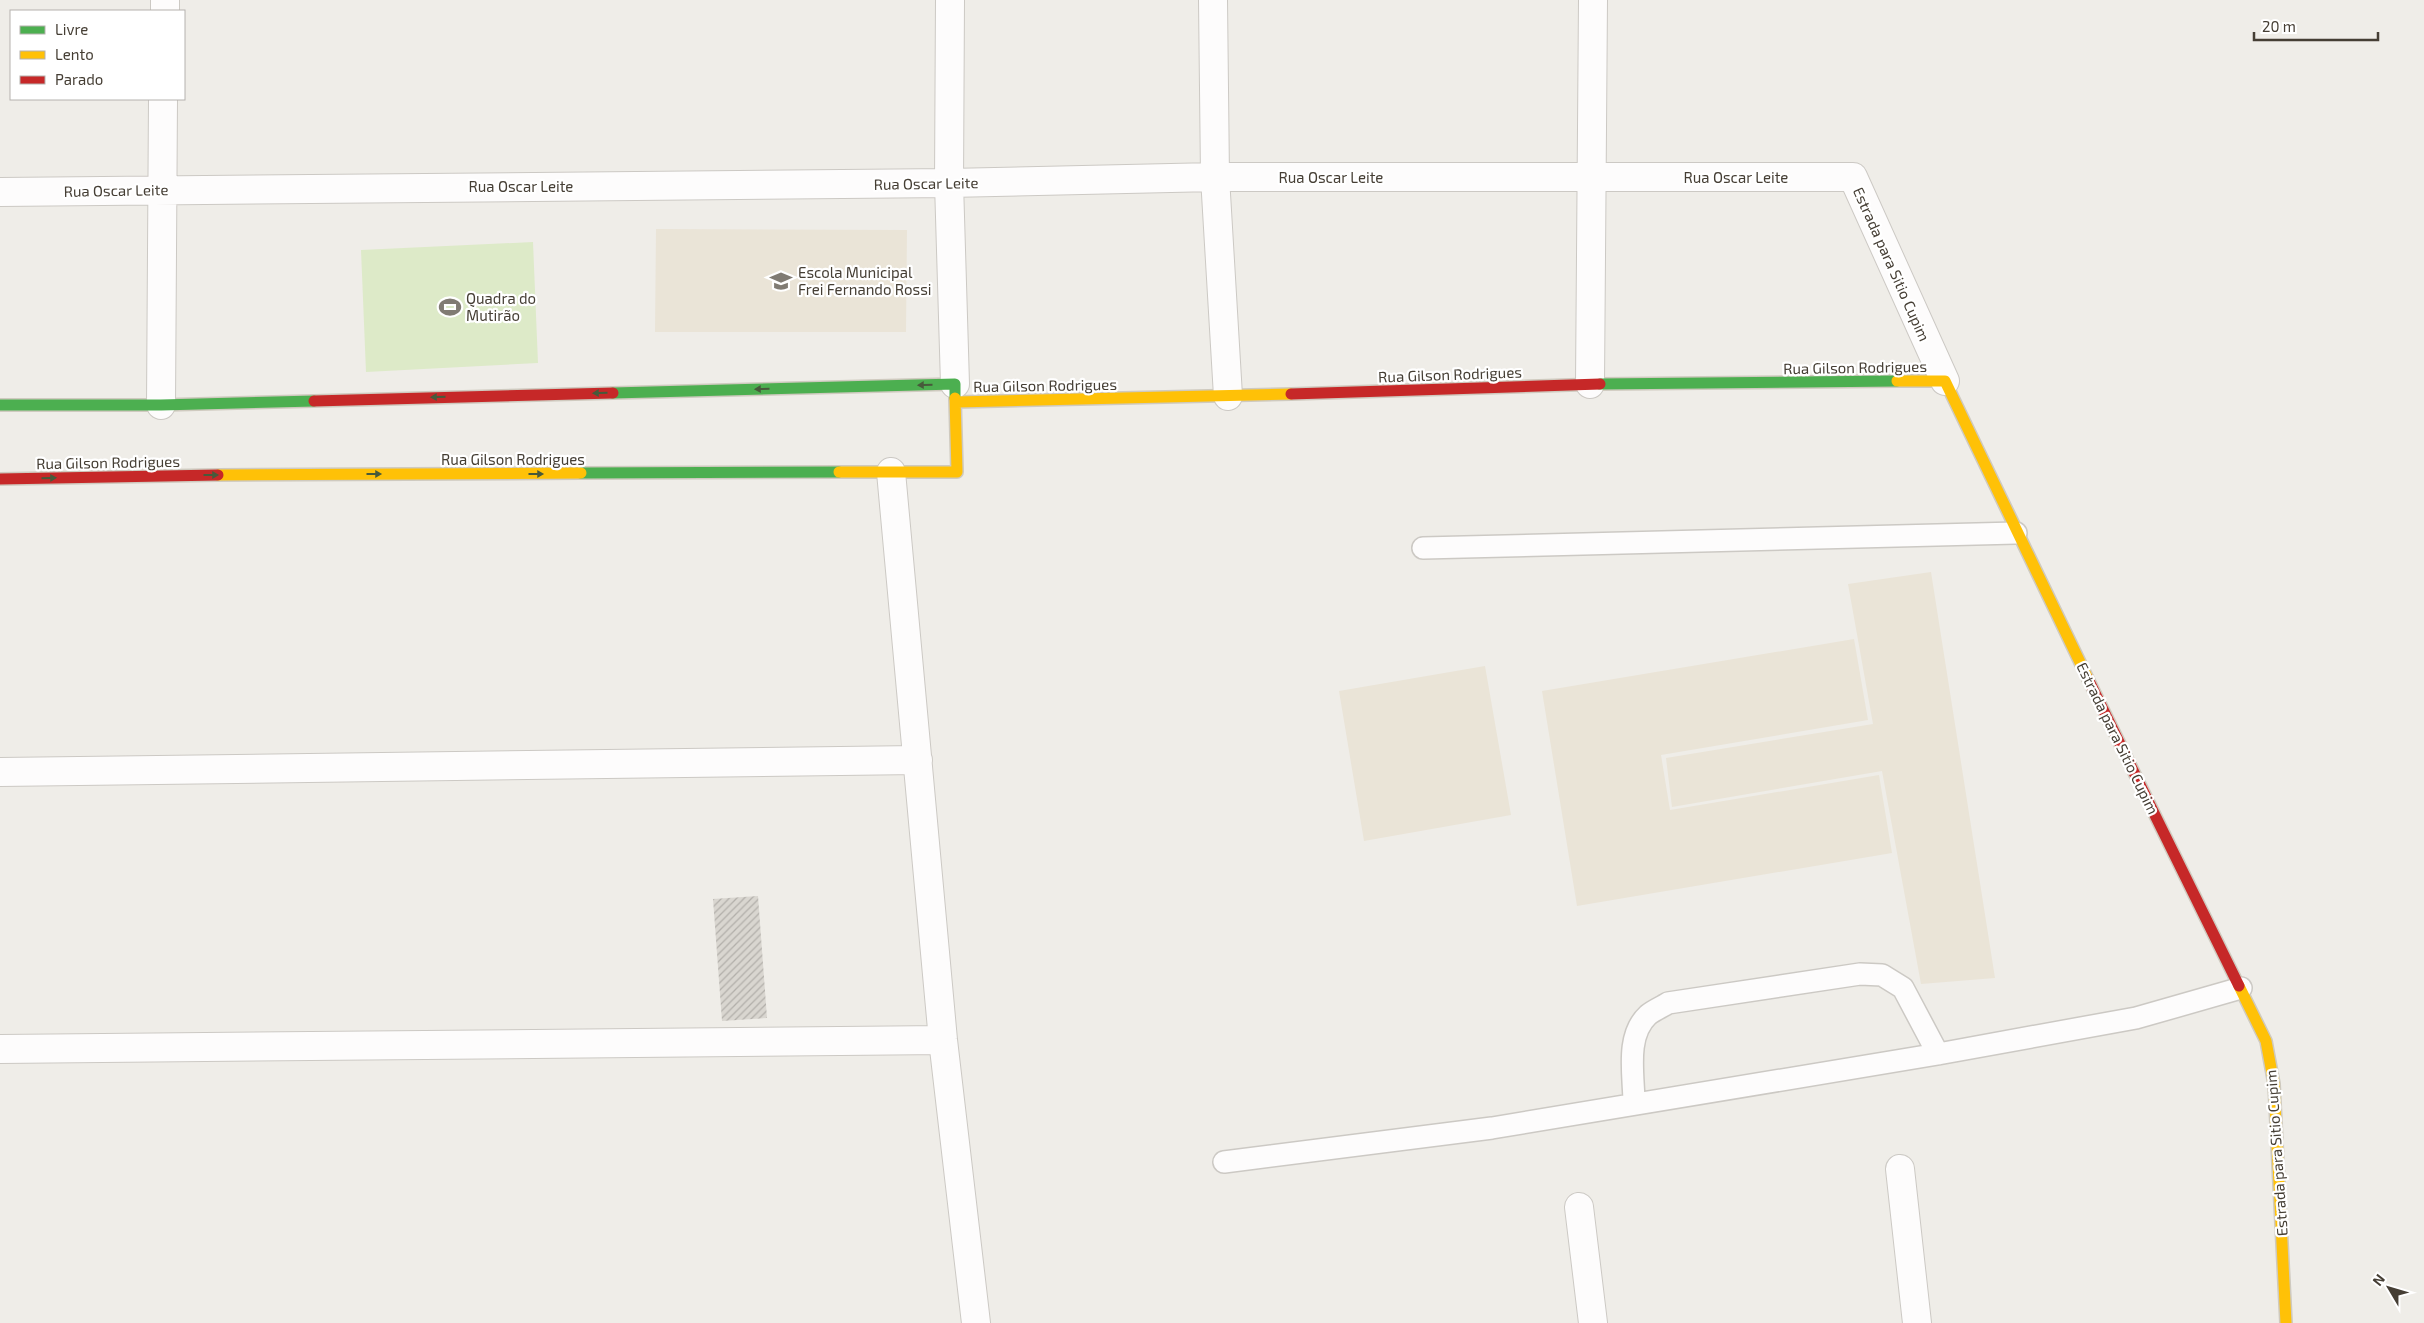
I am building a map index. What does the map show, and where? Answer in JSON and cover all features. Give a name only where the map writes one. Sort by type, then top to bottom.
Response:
[{"type":"street","points":[[950,0],[949,183],[956,393]]},
{"type":"street","points":[[1213,0],[1215,177],[1228,396]]},
{"type":"street","points":[[1590,384],[1593,0]]},
{"type":"street","points":[[161,405],[163,100]]},
{"type":"street","name":"Rua Oscar Leite","points":[[0,192],[949,183],[1215,177],[1853,177]]},
{"type":"street","name":"Estrada para Sitio Cupim","points":[[1853,177],[2016,533],[2266,1041],[2274,1084],[2286,1323]]},
{"type":"street","name":"Rua Gilson Rodrigues","points":[[0,405],[161,405],[956,393],[1228,396],[1590,384],[1945,381]]},
{"type":"street","name":"Rua Gilson Rodrigues","points":[[0,479],[185,475],[957,472],[956,393]]},
{"type":"street","points":[[891,472],[942,1040],[976,1323]]},
{"type":"street","points":[[0,772],[918,760]]},
{"type":"street","points":[[0,1050],[942,1040]]},
{"type":"street","points":[[1900,1169],[1918,1323]]},
{"type":"street","points":[[1579,1207],[1593,1323]]},
{"type":"lane","points":[[1422,548],[2016,533]]},
{"type":"lane","points":[[1634,1104],[1633,1044],[1639,1027],[1648,1015],[1668,1003],[1860,974],[1882,975],[1903,988],[1938,1054]]},
{"type":"lane","points":[[1224,1162],[1492,1128],[1938,1054],[2136,1018],[2241,988]]},
{"type":"shaded area","name":"Escola Municipal Frei Fernando Rossi","points":[[656,229],[907,230],[906,332],[655,332]]},
{"type":"shaded area","points":[[1931,572],[1995,978],[1921,984],[1882,771],[1672,807],[1666,758],[1873,724],[1848,584]]},
{"type":"shaded area","points":[[1854,639],[1868,720],[1661,755],[1670,810],[1879,775],[1892,853],[1577,906],[1542,691]]},
{"type":"shaded area","points":[[1485,666],[1511,815],[1364,841],[1339,691]]},
{"type":"green space","name":"Quadra do Mutirão","points":[[533,242],[538,363],[366,372],[361,250]]},
{"type":"building","points":[[758,896],[767,1018],[722,1021],[713,899]]},
{"type":"traffic: fast","points":[[1600,384],[1897,381]]},
{"type":"traffic: fast","points":[[613,393],[955,384],[955,398]]},
{"type":"traffic: fast","points":[[0,405],[161,405],[314,401]]},
{"type":"traffic: fast","points":[[581,473],[839,472]]},
{"type":"traffic: slow","points":[[1897,381],[1945,381],[2088,679]]},
{"type":"traffic: slow","points":[[957,402],[1291,394]]},
{"type":"traffic: slow","points":[[839,472],[957,472],[955,398]]},
{"type":"traffic: slow","points":[[218,475],[581,473]]},
{"type":"traffic: slow","points":[[2239,986],[2266,1041],[2274,1084],[2286,1323]]},
{"type":"traffic: jam","points":[[1291,394],[1600,384]]},
{"type":"traffic: jam","points":[[314,401],[613,393]]},
{"type":"traffic: jam","points":[[0,479],[218,475]]},
{"type":"traffic: jam","points":[[2088,679],[2239,986]]},
{"type":"place","name":"Escola Municipal Frei Fernando Rossi","points":[[781,281]]},
{"type":"place","name":"Quadra do Mutirão","points":[[450,307]]}]
